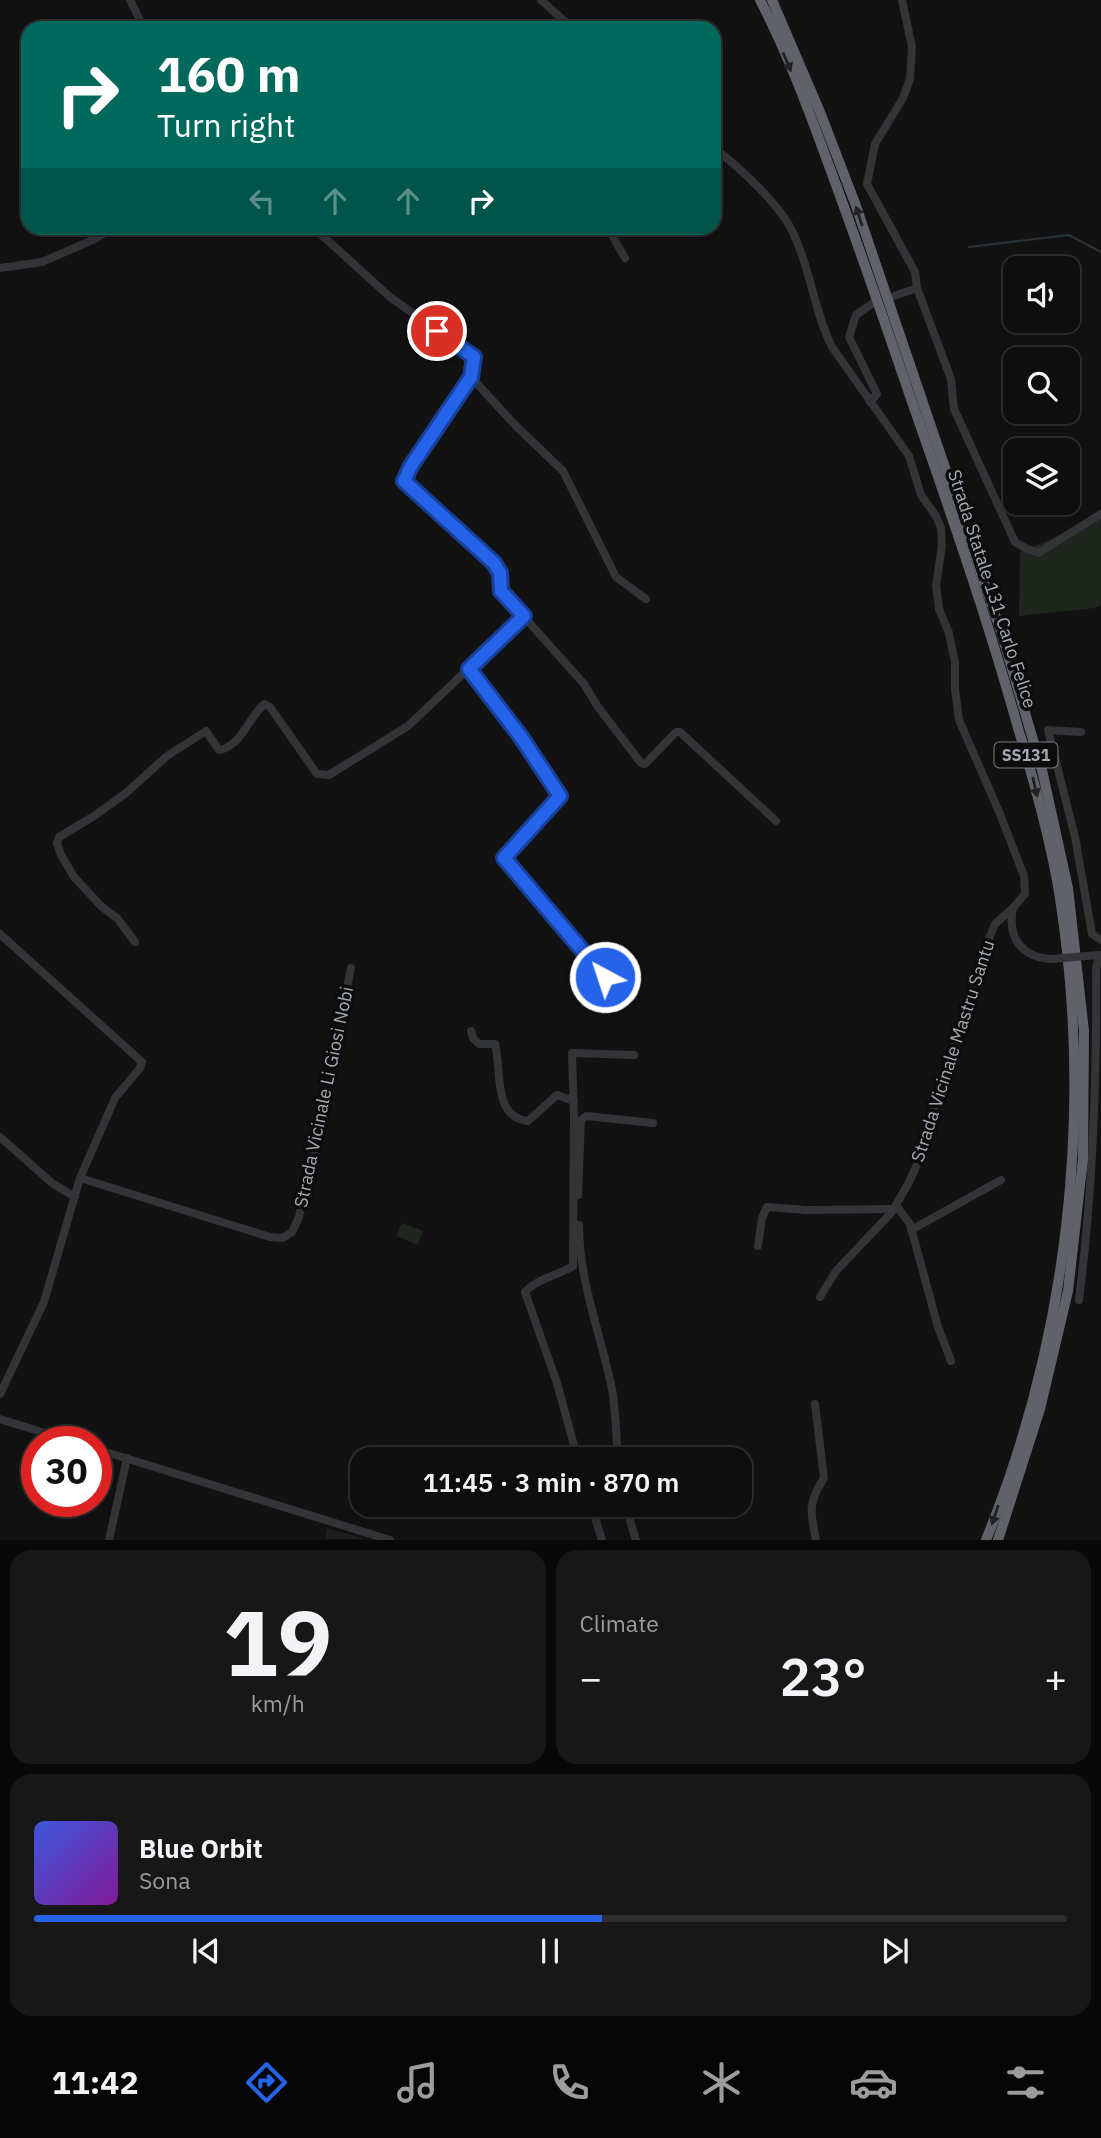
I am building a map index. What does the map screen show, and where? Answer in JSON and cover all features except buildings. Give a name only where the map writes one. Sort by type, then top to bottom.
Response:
[{"type":"highway","name":"Strada Statale 131 Carlo Felice","points":[[760,0],[811,117],[840,195],[993,639],[1032,774],[1059,891],[1074,1034],[1074,1160],[1059,1289],[1031,1413],[986,1539]]},
{"type":"highway","name":"Strada Statale 131 Carlo Felice","points":[[772,0],[855,203],[1002,635],[1042,770],[1068,888],[1084,1031],[1083,1159],[1068,1290],[1040,1409],[999,1539]]},
{"type":"street","points":[[130,0],[140,21]]},
{"type":"street","points":[[541,0],[564,21]]},
{"type":"street","points":[[902,0],[912,47],[910,79],[903,98],[875,144],[867,184],[915,272],[917,288],[951,379],[954,409],[1015,542],[1038,553],[1101,514]]},
{"type":"street","points":[[721,153],[752,182],[794,232],[822,327],[832,347],[909,456],[921,495],[941,528],[942,545],[936,586],[939,609],[949,633],[955,663],[959,720],[1024,876],[1025,894],[1013,908],[1010,924],[1016,940],[1028,952],[1040,958],[1100,955],[1096,969],[1097,1071],[1093,1167],[1079,1300]]},
{"type":"street","points":[[0,268],[42,262],[102,235]]},
{"type":"street","points":[[321,235],[390,297],[474,357],[471,377],[411,466],[404,481],[494,563],[500,573],[501,591],[584,684],[598,707],[641,763],[645,764],[676,732],[680,732],[776,821]]},
{"type":"street","points":[[612,235],[625,258]]},
{"type":"street","points":[[891,297],[917,288]]},
{"type":"street","points":[[870,402],[877,394],[849,337],[856,315],[873,303]]},
{"type":"street","points":[[471,377],[516,426],[563,471],[616,577],[646,599]]},
{"type":"street","points":[[135,942],[117,918],[102,907],[74,877],[61,855],[57,843],[59,837],[126,793],[167,756],[206,731],[219,750],[236,741],[253,715],[264,704],[270,707],[317,774],[329,775],[408,726],[524,616]]},
{"type":"street","points":[[469,669],[521,737],[560,796],[504,858],[605,977]]},
{"type":"street","points":[[1081,732],[1048,730],[1075,837],[1092,934],[1101,940]]},
{"type":"street","name":"Strada Vicinale Mastru Santu","points":[[820,1297],[836,1271],[895,1207],[922,1154],[983,953],[995,923],[1013,908]]},
{"type":"street","points":[[0,934],[142,1062],[115,1098],[80,1178],[44,1302],[0,1394]]},
{"type":"street","name":"Strada Vicinale Li Giosi Nobi","points":[[80,1178],[270,1237],[284,1238],[292,1232],[299,1217],[325,1101],[351,968]]},
{"type":"street","points":[[471,1031],[473,1038],[480,1044],[495,1044],[501,1097],[505,1107],[518,1120],[528,1121],[557,1095],[574,1101]]},
{"type":"street","points":[[574,1447],[557,1383],[525,1292],[534,1283],[559,1275],[573,1266],[572,1053],[634,1055]]},
{"type":"street","points":[[617,1447],[612,1392],[579,1243],[581,1121],[586,1116],[653,1123]]},
{"type":"street","points":[[0,1137],[52,1183],[75,1197]]},
{"type":"street","points":[[911,1230],[1001,1180]]},
{"type":"street","points":[[758,1246],[762,1217],[767,1207],[807,1210],[895,1207],[911,1230],[938,1327],[951,1361]]},
{"type":"street","points":[[815,1404],[824,1478],[812,1496],[810,1516],[816,1539]]},
{"type":"street","points":[[0,1419],[23,1426]]},
{"type":"street","points":[[112,1454],[390,1539]]},
{"type":"street","points":[[109,1539],[127,1458]]},
{"type":"street","points":[[595,1517],[602,1539]]},
{"type":"street","points":[[627,1517],[636,1539]]},
{"type":"shaded area","points":[[1101,519],[1101,605],[1095,608],[1019,616],[1020,552]]},
{"type":"shaded area","points":[[402,1223],[423,1231],[418,1245],[396,1236]]},
{"type":"shaded area","points":[[327,1528],[365,1539],[325,1539]]},
{"type":"waterway","points":[[969,247],[1069,235],[1101,252]]},
{"type":"route","points":[[437,331],[474,357],[474,367],[471,377],[411,466],[404,481],[494,563],[500,573],[501,591],[524,616],[469,669],[521,737],[560,796],[504,858],[605,977]]}]
